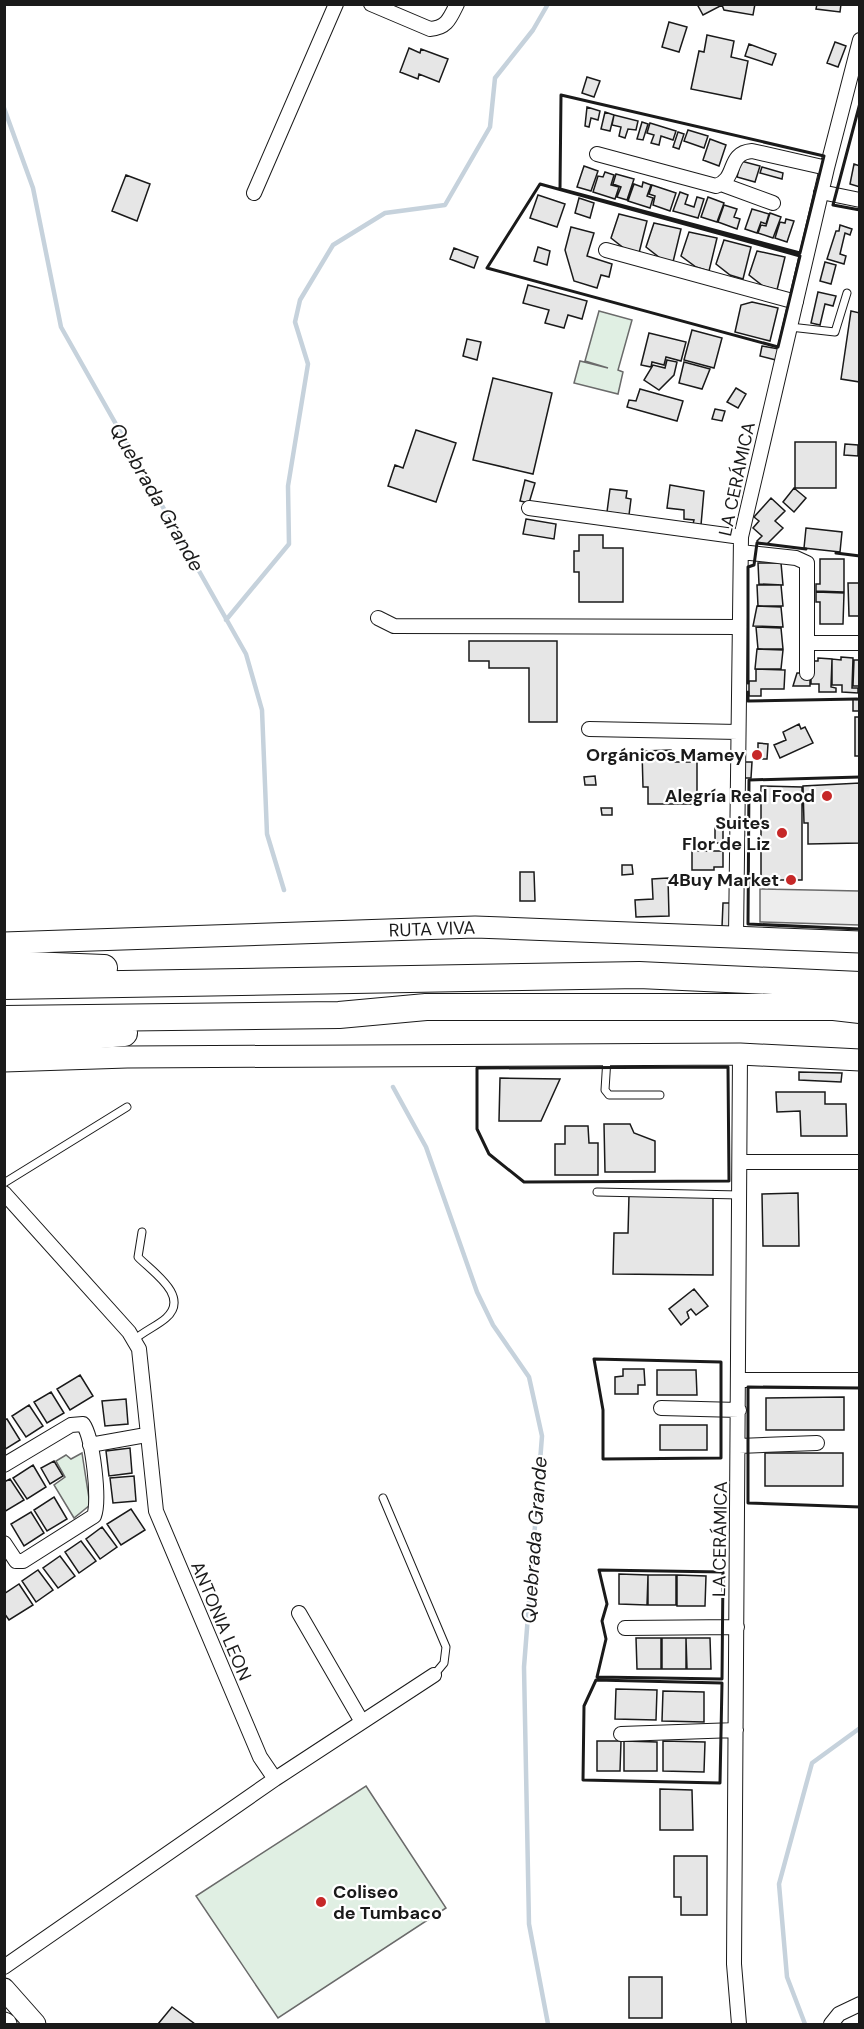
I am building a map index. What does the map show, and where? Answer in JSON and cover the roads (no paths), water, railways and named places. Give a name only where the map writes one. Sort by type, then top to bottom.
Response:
[{"type":"highway","points":[[4,964],[71,968],[227,968],[323,981]]},
{"type":"highway","points":[[4,986],[639,975],[860,985]]},
{"type":"highway","points":[[4,1043],[426,1007],[834,1007],[860,1010]]},
{"type":"highway","points":[[4,1019],[339,1015]]},
{"type":"main road","name":"RUTA VIVA","points":[[4,943],[475,927],[736,936],[766,931],[860,942]]},
{"type":"main road","points":[[4,1061],[127,1057],[740,1054],[860,1060]]},
{"type":"main road","points":[[4,1989],[35,2025]]},
{"type":"street","points":[[254,193],[336,4]]},
{"type":"street","points":[[371,4],[430,29],[441,28],[448,22],[457,4]]},
{"type":"street","name":"LA CERÁMICA","points":[[736,936],[741,537],[827,168],[853,90],[860,40]]},
{"type":"street","points":[[721,184],[726,180],[736,158],[742,152],[752,151],[827,168]]},
{"type":"street","points":[[597,154],[710,185],[721,184],[773,203]]},
{"type":"street","points":[[821,192],[860,200]]},
{"type":"street","points":[[606,250],[796,302]]},
{"type":"street","points":[[529,508],[741,537]]},
{"type":"street","points":[[741,552],[796,558],[807,563],[807,673]]},
{"type":"street","points":[[378,618],[394,626],[740,627]]},
{"type":"street","points":[[807,643],[860,643]]},
{"type":"street","points":[[589,729],[738,732]]},
{"type":"street","name":"LA CERÁMICA","points":[[739,2025],[734,1964],[740,1054]]},
{"type":"street","points":[[740,1162],[860,1162]]},
{"type":"street","name":"ANTONIA LEON","points":[[4,1193],[134,1340],[139,1349],[146,1435],[156,1511],[260,1757],[275,1779]]},
{"type":"street","points":[[739,1380],[860,1380]]},
{"type":"street","points":[[661,1408],[739,1410]]},
{"type":"street","points":[[4,1465],[76,1424],[83,1424],[86,1427],[90,1445],[98,1507],[94,1516],[23,1561],[16,1561],[4,1543]]},
{"type":"street","points":[[90,1445],[146,1435]]},
{"type":"street","points":[[739,1446],[817,1443]]},
{"type":"street","points":[[299,1612],[362,1722]]},
{"type":"street","points":[[625,1628],[737,1627]]},
{"type":"street","points":[[4,1967],[275,1779],[434,1675]]},
{"type":"street","points":[[621,1734],[736,1730]]},
{"type":"street","points":[[831,2025],[839,2014],[860,2004]]},
{"type":"lane","points":[[790,327],[835,332],[847,293]]},
{"type":"lane","points":[[607,1055],[606,1093],[660,1095]]},
{"type":"lane","points":[[4,1183],[126,1107]]},
{"type":"lane","points":[[597,1192],[740,1195]]},
{"type":"lane","points":[[134,1340],[165,1319],[171,1313],[173,1304],[173,1295],[167,1283],[138,1257],[142,1232]]},
{"type":"lane","points":[[383,1498],[446,1647],[444,1663],[434,1675]]},
{"type":"waterway","points":[[226,620],[289,544],[288,486],[308,364],[295,322],[300,300],[333,245],[385,213],[445,205],[490,127],[495,78],[533,30],[548,4]]},
{"type":"waterway","name":"Quebrada Grande","points":[[4,108],[33,188],[61,327],[246,654],[262,710],[267,834],[284,890]]},
{"type":"waterway","name":"Quebrada Grande","points":[[393,1087],[426,1147],[477,1292],[493,1325],[529,1377],[542,1436],[524,1667],[529,1924],[548,2024]]},
{"type":"waterway","points":[[805,2024],[787,1977],[779,1884],[812,1763],[860,1728]]},
{"type":"place","name":"Orgánicos Mamey","points":[[757,755]]},
{"type":"place","name":"Alegría Real Food","points":[[827,796]]},
{"type":"place","name":"Suites Flor de Liz","points":[[782,833]]},
{"type":"place","name":"4Buy Market","points":[[791,880]]},
{"type":"place","name":"Coliseo de Tumbaco","points":[[321,1902]]}]
